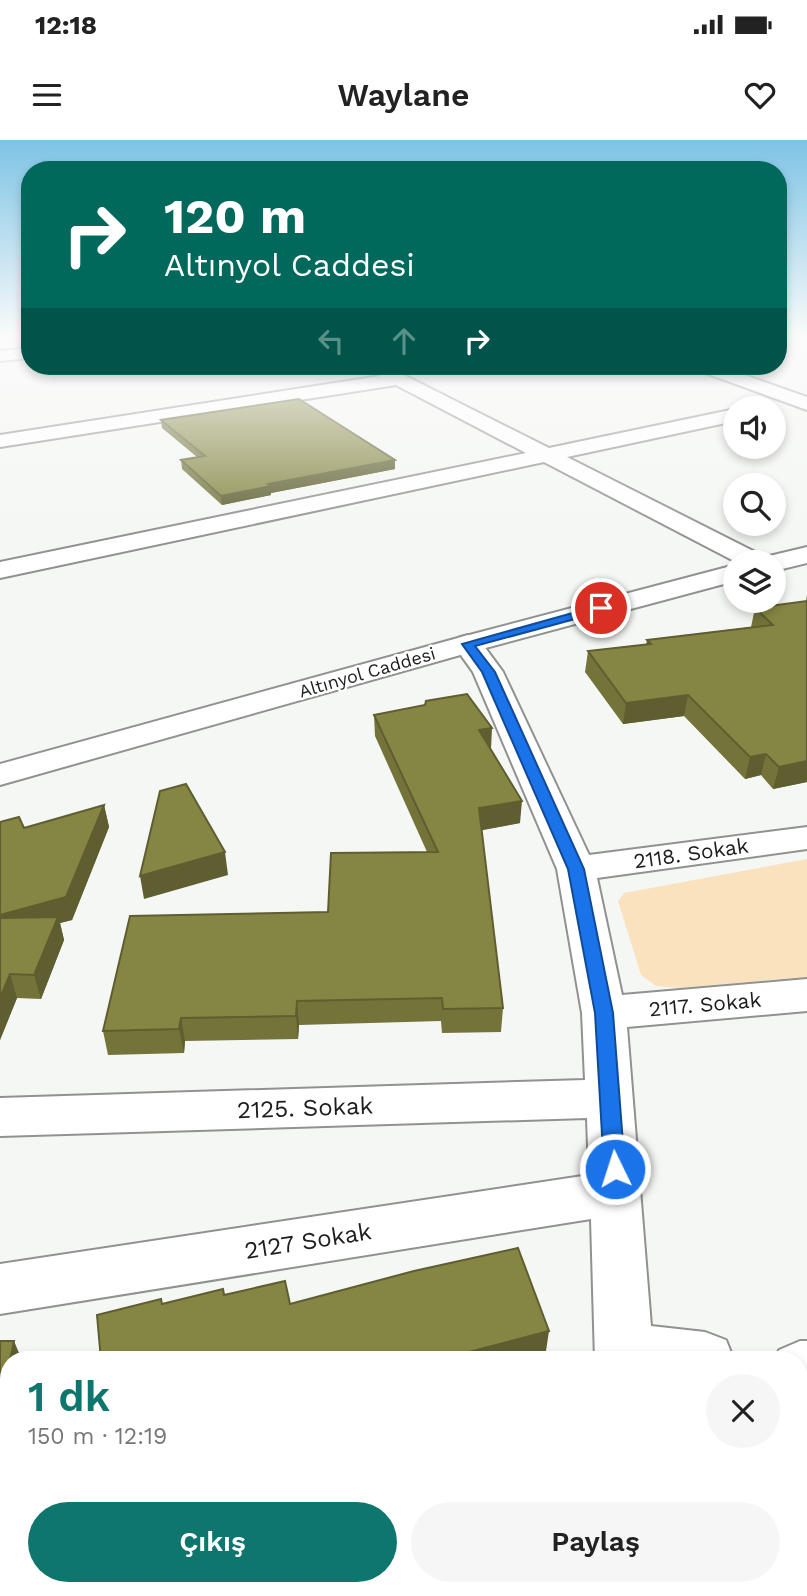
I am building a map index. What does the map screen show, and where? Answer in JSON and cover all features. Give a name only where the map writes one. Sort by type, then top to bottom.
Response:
[{"type":"street","points":[[0,441],[233,405]]},
{"type":"street","points":[[452,405],[733,550]]},
{"type":"street","points":[[0,570],[723,418]]},
{"type":"street","points":[[786,560],[807,555]]},
{"type":"street","name":"Altınyol Caddesi","points":[[0,775],[468,644],[723,576]]},
{"type":"street","points":[[468,644],[488,672],[576,869],[604,1013],[617,1193],[624,1351]]},
{"type":"street","name":"2118. Sokak","points":[[576,869],[807,838]]},
{"type":"street","name":"2117. Sokak","points":[[604,1013],[807,995]]},
{"type":"street","name":"2125. Sokak","points":[[0,1117],[610,1098]]},
{"type":"street","name":"2127 Sokak","points":[[0,1289],[617,1193]]},
{"type":"shaded area","points":[[807,859],[807,977],[679,988],[656,986],[641,975],[618,901],[624,893]]},
{"type":"building","points":[[260,405],[308,405],[395,460],[268,484],[271,486],[221,496],[181,460],[205,456],[161,420]]},
{"type":"building","points":[[807,601],[807,761],[779,767],[766,754],[750,757],[688,695],[626,703],[588,651],[651,644],[647,640],[773,625],[760,613],[786,613],[786,604]]},
{"type":"building","points":[[467,694],[492,728],[479,730],[522,801],[479,808],[503,1008],[443,1009],[442,998],[297,1001],[296,1016],[181,1018],[179,1029],[103,1031],[130,916],[328,912],[331,853],[438,852],[374,715],[425,705],[426,701]]},
{"type":"building","points":[[186,784],[225,852],[140,876],[160,791]]},
{"type":"building","points":[[104,805],[66,897],[0,915],[0,822],[19,817],[24,828]]},
{"type":"building","points":[[58,917],[34,975],[10,974],[0,998],[0,918]]},
{"type":"building","points":[[518,1248],[549,1331],[472,1351],[100,1351],[97,1315],[161,1299],[162,1304],[223,1289],[224,1295],[285,1281],[290,1304],[414,1271]]},
{"type":"building","points":[[0,1341],[14,1341],[12,1351],[0,1351]]},
{"type":"route","points":[[601,608],[468,644],[488,672],[576,869],[604,1013],[615,1169]]}]
